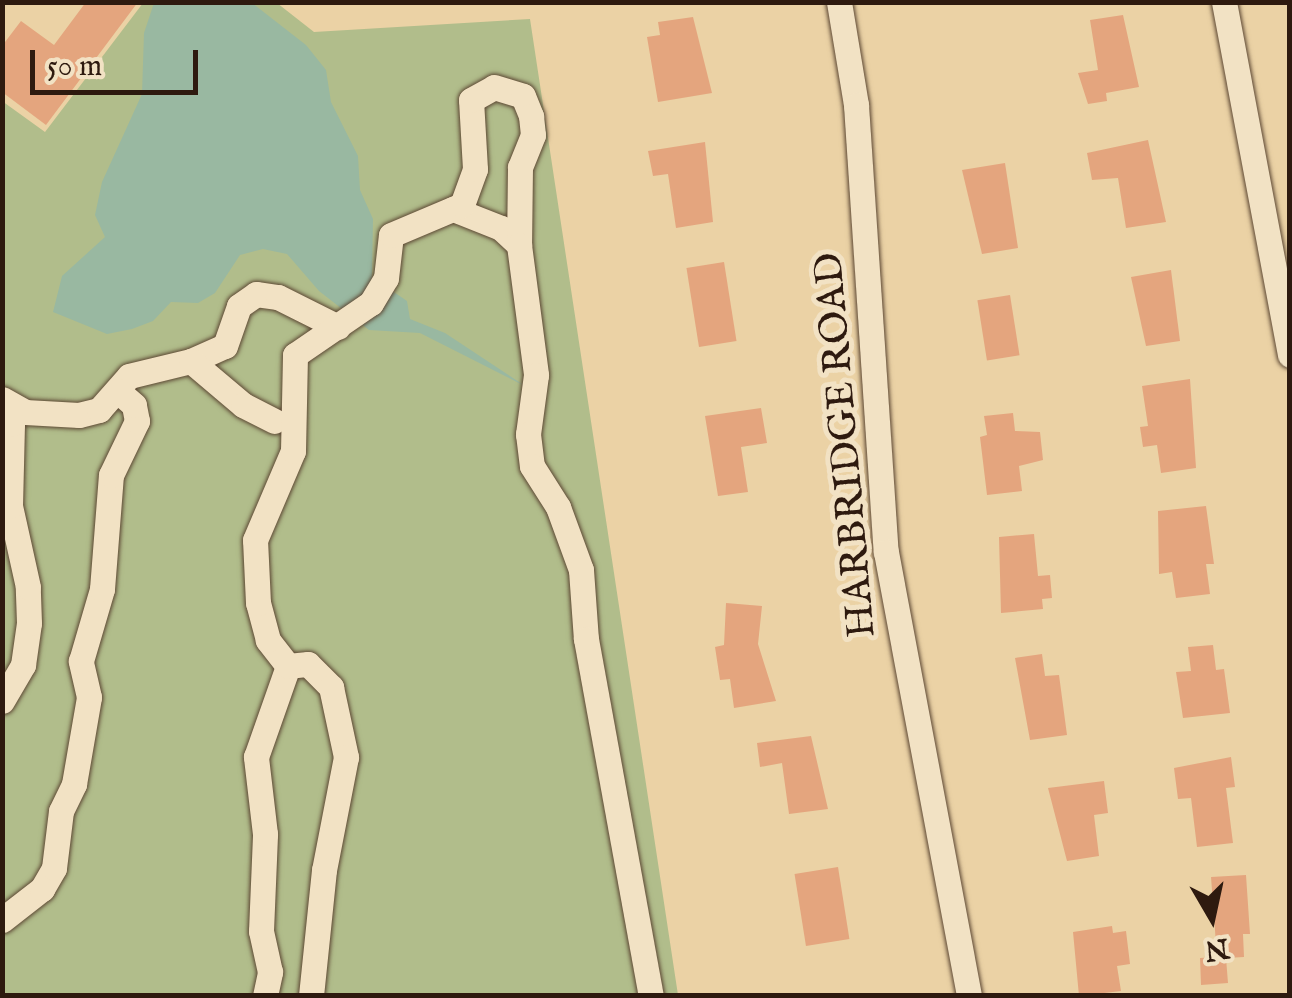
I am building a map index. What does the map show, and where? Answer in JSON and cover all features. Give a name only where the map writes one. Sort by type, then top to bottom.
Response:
[{"type":"street","name":"HARBRIDGE ROAD","points":[[839,2],[860,153],[886,552],[968,996]]},
{"type":"street","points":[[1224,2],[1290,355]]},
{"type":"street","points":[[288,666],[268,640],[254,574],[255,540],[293,452],[285,415],[295,356],[344,324],[386,278],[392,234],[453,209],[470,192],[474,169],[470,100],[478,90],[512,89],[523,96],[534,135],[520,168],[519,246],[536,374],[528,434],[532,466],[558,508],[581,570],[586,639],[651,996]]},
{"type":"street","points":[[453,209],[501,228],[519,246]]},
{"type":"street","points":[[4,400],[25,412],[79,415],[99,410],[130,376],[191,361],[225,346],[239,306],[256,294],[278,297],[344,324]]},
{"type":"street","points":[[191,361],[243,405],[285,415]]},
{"type":"street","points":[[2,920],[42,889],[54,868],[61,810],[80,757],[90,697],[81,660],[102,589],[110,474],[137,422],[134,405],[118,391]]},
{"type":"street","points":[[2,700],[23,665],[29,624],[28,587],[10,506],[12,424],[4,400]]},
{"type":"street","points":[[288,666],[308,664],[331,687],[346,757],[324,870],[311,996]]},
{"type":"street","points":[[265,996],[270,972],[261,931],[266,834],[256,757],[288,666]]},
{"type":"shaded area","points":[[143,3],[277,3],[314,32],[530,19],[678,995],[3,995],[2,101],[45,132]]},
{"type":"shaded area","points":[[154,3],[252,3],[306,45],[326,70],[331,102],[358,156],[360,190],[373,219],[372,277],[407,301],[410,319],[445,333],[525,386],[420,333],[369,330],[319,291],[287,254],[263,249],[240,255],[215,293],[198,303],[171,302],[153,321],[132,329],[107,334],[53,312],[62,276],[105,237],[95,215],[102,182],[142,94],[144,33]]},
{"type":"building","points":[[86,2],[138,2],[46,125],[2,92],[2,46],[21,21],[54,45]]},
{"type":"building","points":[[1123,15],[1139,87],[1106,93],[1107,101],[1088,104],[1078,73],[1098,70],[1090,20]]},
{"type":"building","points":[[693,17],[712,93],[658,102],[647,37],[660,35],[658,22]]},
{"type":"building","points":[[1148,140],[1166,222],[1126,228],[1118,178],[1092,180],[1087,153]]},
{"type":"building","points":[[705,142],[713,222],[676,228],[668,174],[653,176],[648,151]]},
{"type":"building","points":[[1005,163],[1018,248],[982,254],[962,170]]},
{"type":"building","points":[[724,262],[737,341],[699,347],[686,268]]},
{"type":"building","points":[[1171,270],[1180,341],[1146,346],[1131,277]]},
{"type":"building","points":[[1010,295],[1020,355],[987,360],[977,300]]},
{"type":"building","points":[[1190,379],[1196,468],[1161,473],[1157,445],[1143,447],[1140,427],[1148,426],[1142,386]]},
{"type":"building","points":[[761,408],[767,443],[741,447],[748,492],[718,496],[705,416]]},
{"type":"building","points":[[1013,413],[1015,431],[1040,432],[1043,460],[1019,466],[1022,491],[987,495],[980,437],[987,435],[984,416]]},
{"type":"building","points":[[1206,506],[1214,564],[1206,564],[1210,594],[1176,598],[1172,572],[1159,574],[1158,511]]},
{"type":"building","points":[[1034,534],[1038,576],[1050,575],[1052,598],[1042,599],[1043,609],[1001,613],[999,537]]},
{"type":"building","points":[[726,603],[762,606],[758,644],[776,701],[734,708],[730,679],[720,680],[715,647],[724,645]]},
{"type":"building","points":[[1213,645],[1216,670],[1224,669],[1230,713],[1183,718],[1176,672],[1191,671],[1188,647]]},
{"type":"building","points":[[1042,654],[1045,676],[1059,675],[1067,735],[1030,740],[1015,658]]},
{"type":"building","points":[[811,736],[828,809],[789,814],[782,763],[760,767],[757,743]]},
{"type":"building","points":[[1231,757],[1235,787],[1226,788],[1233,843],[1197,847],[1191,798],[1178,799],[1174,768]]},
{"type":"building","points":[[1104,781],[1108,813],[1094,815],[1099,856],[1067,861],[1048,788]]},
{"type":"building","points":[[838,867],[849,939],[806,946],[795,874]]},
{"type":"building","points":[[1246,875],[1250,934],[1243,934],[1244,957],[1226,958],[1228,983],[1201,985],[1200,958],[1217,957],[1211,877]]},
{"type":"building","points":[[1112,926],[1113,933],[1126,931],[1130,964],[1117,966],[1121,991],[1079,996],[1073,932]]}]
